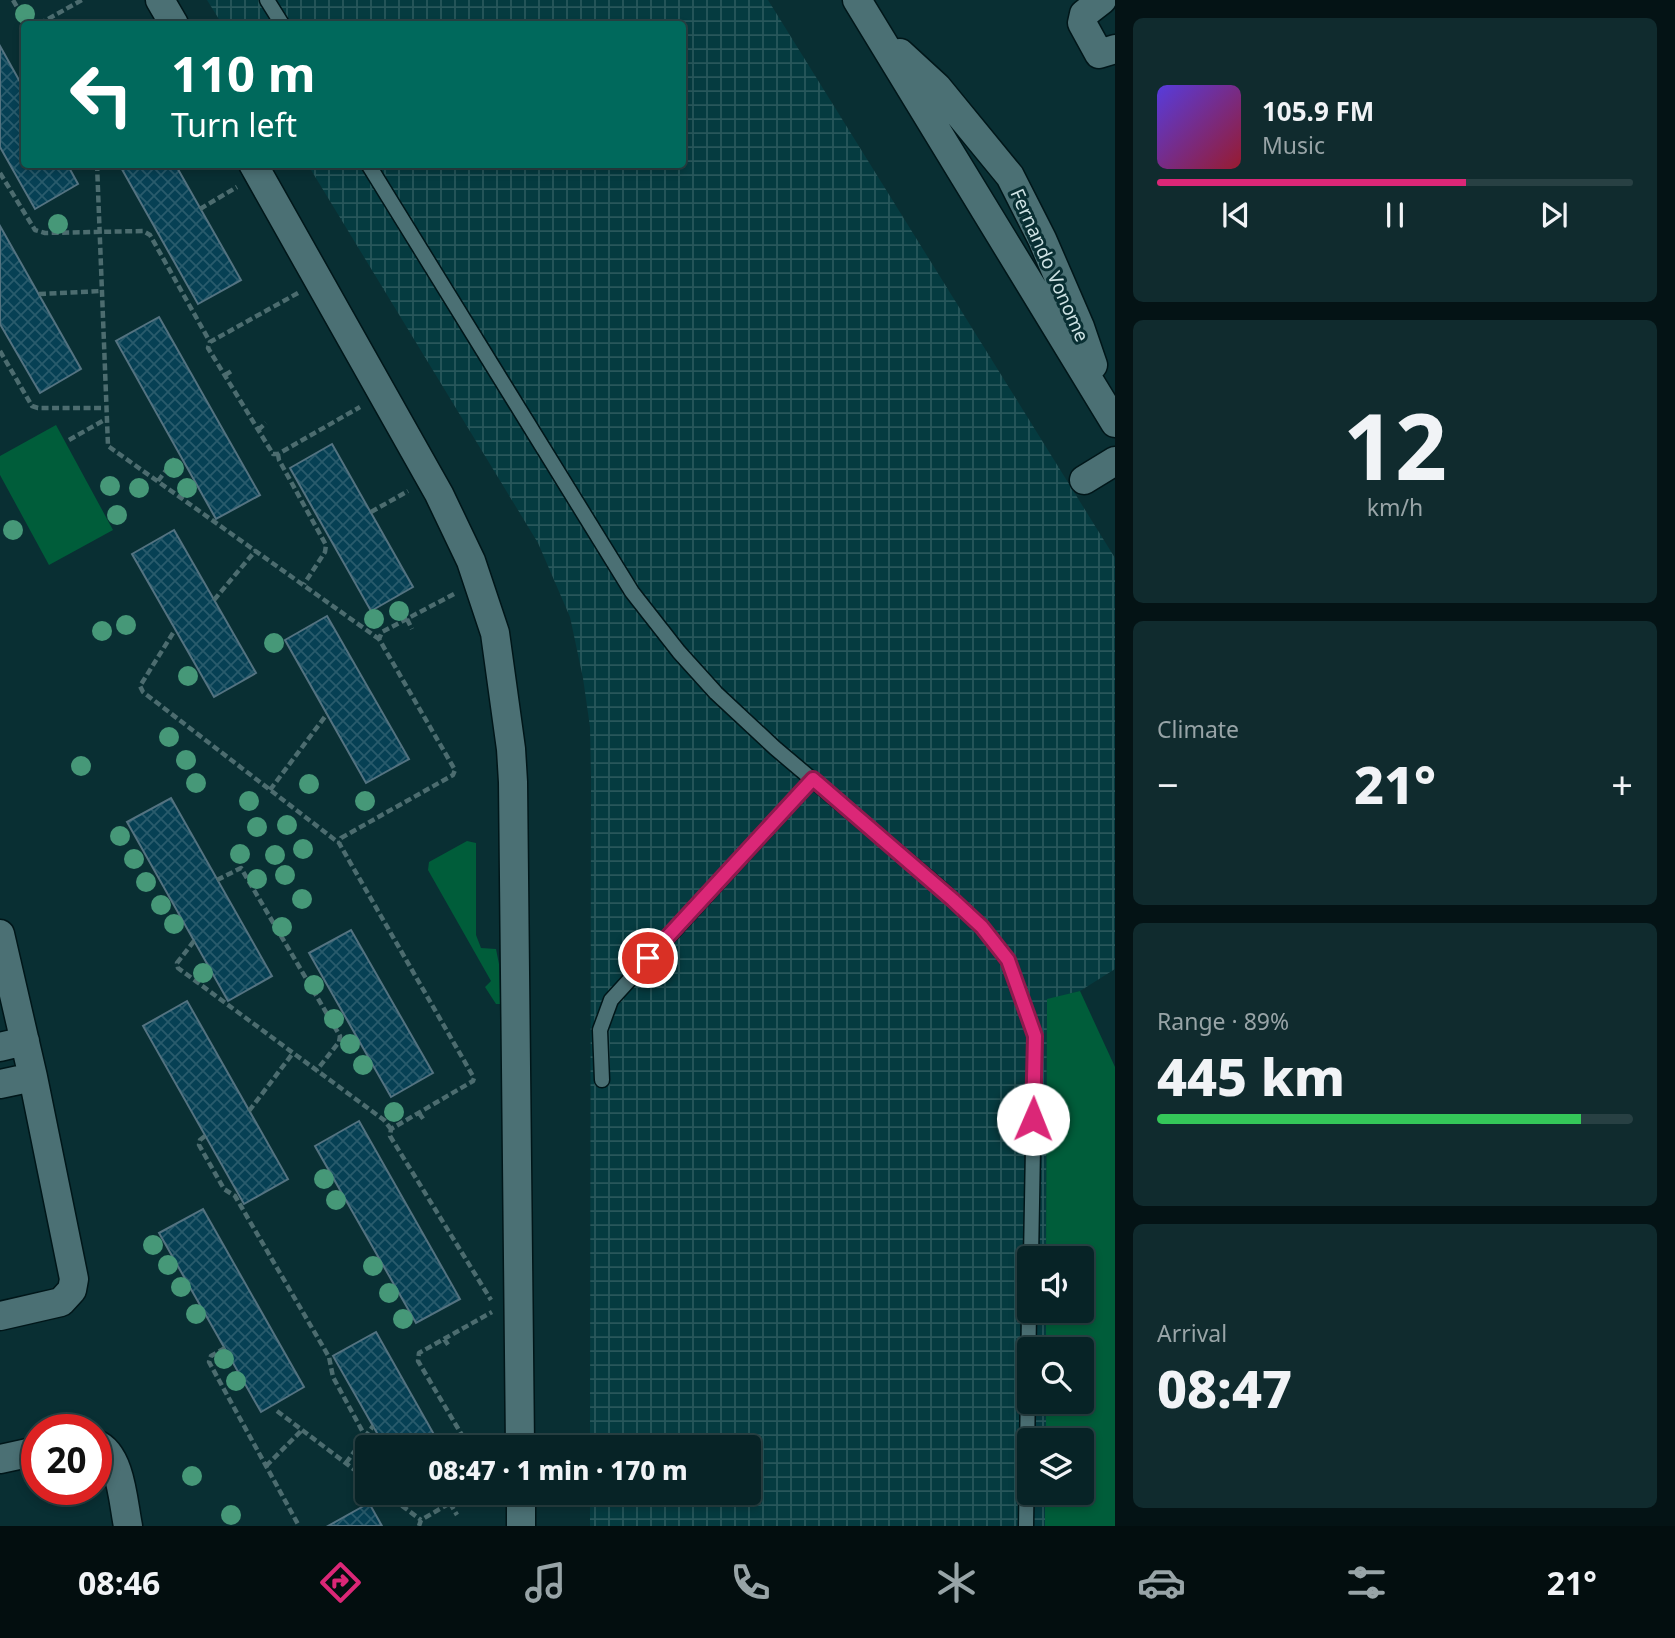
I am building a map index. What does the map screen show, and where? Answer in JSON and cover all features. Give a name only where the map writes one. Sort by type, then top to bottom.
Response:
[{"type":"street","points":[[160,0],[172,21]]},
{"type":"street","name":"Fernando Vonome","points":[[857,0],[1114,422]]},
{"type":"street","points":[[1102,0],[1084,14],[1082,23],[1098,54],[1115,49]]},
{"type":"street","name":"Fernando Vonome","points":[[877,33],[937,87],[1010,176],[1042,239],[1080,327],[1114,422]]},
{"type":"street","points":[[250,173],[439,494],[471,561],[495,633],[513,766],[520,1435]]},
{"type":"street","points":[[1084,480],[1115,461]]},
{"type":"street","points":[[0,934],[12,1044],[33,1077],[74,1279],[72,1290],[61,1302],[0,1316]]},
{"type":"street","points":[[0,1084],[33,1077]]},
{"type":"street","points":[[0,1459],[21,1454]]},
{"type":"street","points":[[112,1458],[128,1526]]},
{"type":"street","points":[[521,1505],[522,1526]]},
{"type":"lane","points":[[267,0],[280,21]]},
{"type":"lane","points":[[370,168],[632,592],[678,652],[716,693],[775,748],[947,894],[982,927],[1008,960],[1035,1036],[1031,1246]]},
{"type":"lane","points":[[602,1080],[600,1030],[611,1000],[813,779]]},
{"type":"lane","points":[[1026,1526],[1030,1323]]},
{"type":"path","points":[[13,0],[25,21]]},
{"type":"path","points":[[44,21],[82,0]]},
{"type":"path","points":[[97,168],[108,446],[379,639],[455,770],[453,775],[341,838],[339,843]]},
{"type":"path","points":[[0,173],[35,230],[45,233],[143,231],[150,235],[210,342]]},
{"type":"path","points":[[200,209],[250,173]]},
{"type":"path","points":[[302,290],[210,342],[208,348],[272,454],[278,454],[369,402]]},
{"type":"path","points":[[39,295],[101,291]]},
{"type":"path","points":[[0,351],[32,406],[105,408]]},
{"type":"path","points":[[225,374],[233,370]]},
{"type":"path","points":[[69,440],[106,419]]},
{"type":"path","points":[[258,429],[266,423]]},
{"type":"path","points":[[278,454],[326,545],[325,552],[304,584]]},
{"type":"path","points":[[158,481],[176,457]]},
{"type":"path","points":[[371,512],[418,486]]},
{"type":"path","points":[[214,600],[256,550]]},
{"type":"path","points":[[379,639],[382,632],[463,590]]},
{"type":"path","points":[[407,619],[412,629]]},
{"type":"path","points":[[173,633],[141,686],[143,692],[339,843],[474,1078],[391,1129]]},
{"type":"path","points":[[270,790],[327,714]]},
{"type":"path","points":[[217,880],[242,869],[340,1036],[339,1042],[317,1070]]},
{"type":"path","points":[[194,941],[177,963],[178,968],[384,1120],[391,1129],[390,1136],[494,1304],[492,1312],[419,1353],[418,1361],[462,1435]]},
{"type":"path","points":[[249,1111],[293,1053]]},
{"type":"path","points":[[419,1113],[424,1120]]},
{"type":"path","points":[[205,1136],[199,1145],[224,1189],[234,1196],[329,1357],[333,1377],[364,1435]]},
{"type":"path","points":[[444,1339],[449,1346]]},
{"type":"path","points":[[225,1348],[211,1356],[209,1362],[299,1526]]},
{"type":"path","points":[[277,1411],[355,1470]]},
{"type":"path","points":[[366,1435],[373,1426]]},
{"type":"path","points":[[266,1466],[302,1430]]},
{"type":"path","points":[[346,1463],[355,1450]]},
{"type":"path","points":[[399,1505],[420,1523],[447,1505]]},
{"type":"path","points":[[451,1505],[457,1515]]},
{"type":"shaded area","points":[[207,0],[768,0],[1115,558],[1115,969],[1080,991],[1047,1000],[1046,1246],[1017,1246],[1017,1323],[1046,1323],[1046,1337],[1017,1337],[1017,1414],[1046,1414],[1046,1428],[1017,1428],[1017,1505],[1045,1505],[1045,1526],[590,1526],[590,1505],[761,1505],[761,1435],[590,1435],[590,727],[570,617],[538,543],[310,168],[686,168],[686,21],[220,21]]},
{"type":"green space","points":[[56,425],[113,530],[49,565],[0,475],[0,456]]},
{"type":"green space","points":[[467,841],[476,843],[476,935],[481,948],[496,949],[500,1004],[496,1004],[485,987],[491,981],[428,870],[429,862]]},
{"type":"green space","points":[[1080,991],[1115,1067],[1115,1526],[1045,1526],[1045,1505],[1094,1505],[1094,1428],[1046,1428],[1046,1414],[1094,1414],[1094,1337],[1046,1337],[1046,1323],[1094,1323],[1094,1246],[1046,1246],[1047,999]]},
{"type":"building","points":[[0,46],[21,84],[21,168],[69,168],[78,184],[35,209],[0,147]]},
{"type":"building","points":[[121,168],[177,168],[241,280],[198,304]]},
{"type":"building","points":[[0,226],[81,369],[40,393],[0,324]]},
{"type":"building","points":[[159,317],[260,495],[216,519],[116,341]]},
{"type":"building","points":[[332,444],[413,587],[371,611],[290,468]]},
{"type":"building","points":[[174,530],[256,673],[214,697],[132,554]]},
{"type":"building","points":[[327,616],[409,759],[366,783],[285,640]]},
{"type":"building","points":[[171,798],[272,976],[228,1001],[127,822]]},
{"type":"building","points":[[351,930],[433,1073],[391,1097],[309,953]]},
{"type":"building","points":[[187,1001],[288,1179],[244,1204],[143,1026]]},
{"type":"building","points":[[359,1121],[460,1299],[416,1323],[315,1146]]},
{"type":"building","points":[[203,1209],[304,1387],[261,1412],[159,1233]]},
{"type":"building","points":[[376,1332],[434,1435],[378,1435],[333,1356]]},
{"type":"building","points":[[370,1505],[382,1526],[328,1526]]},
{"type":"route","points":[[648,958],[813,779],[938,886],[982,927],[1008,960],[1035,1036],[1033,1119]]}]
